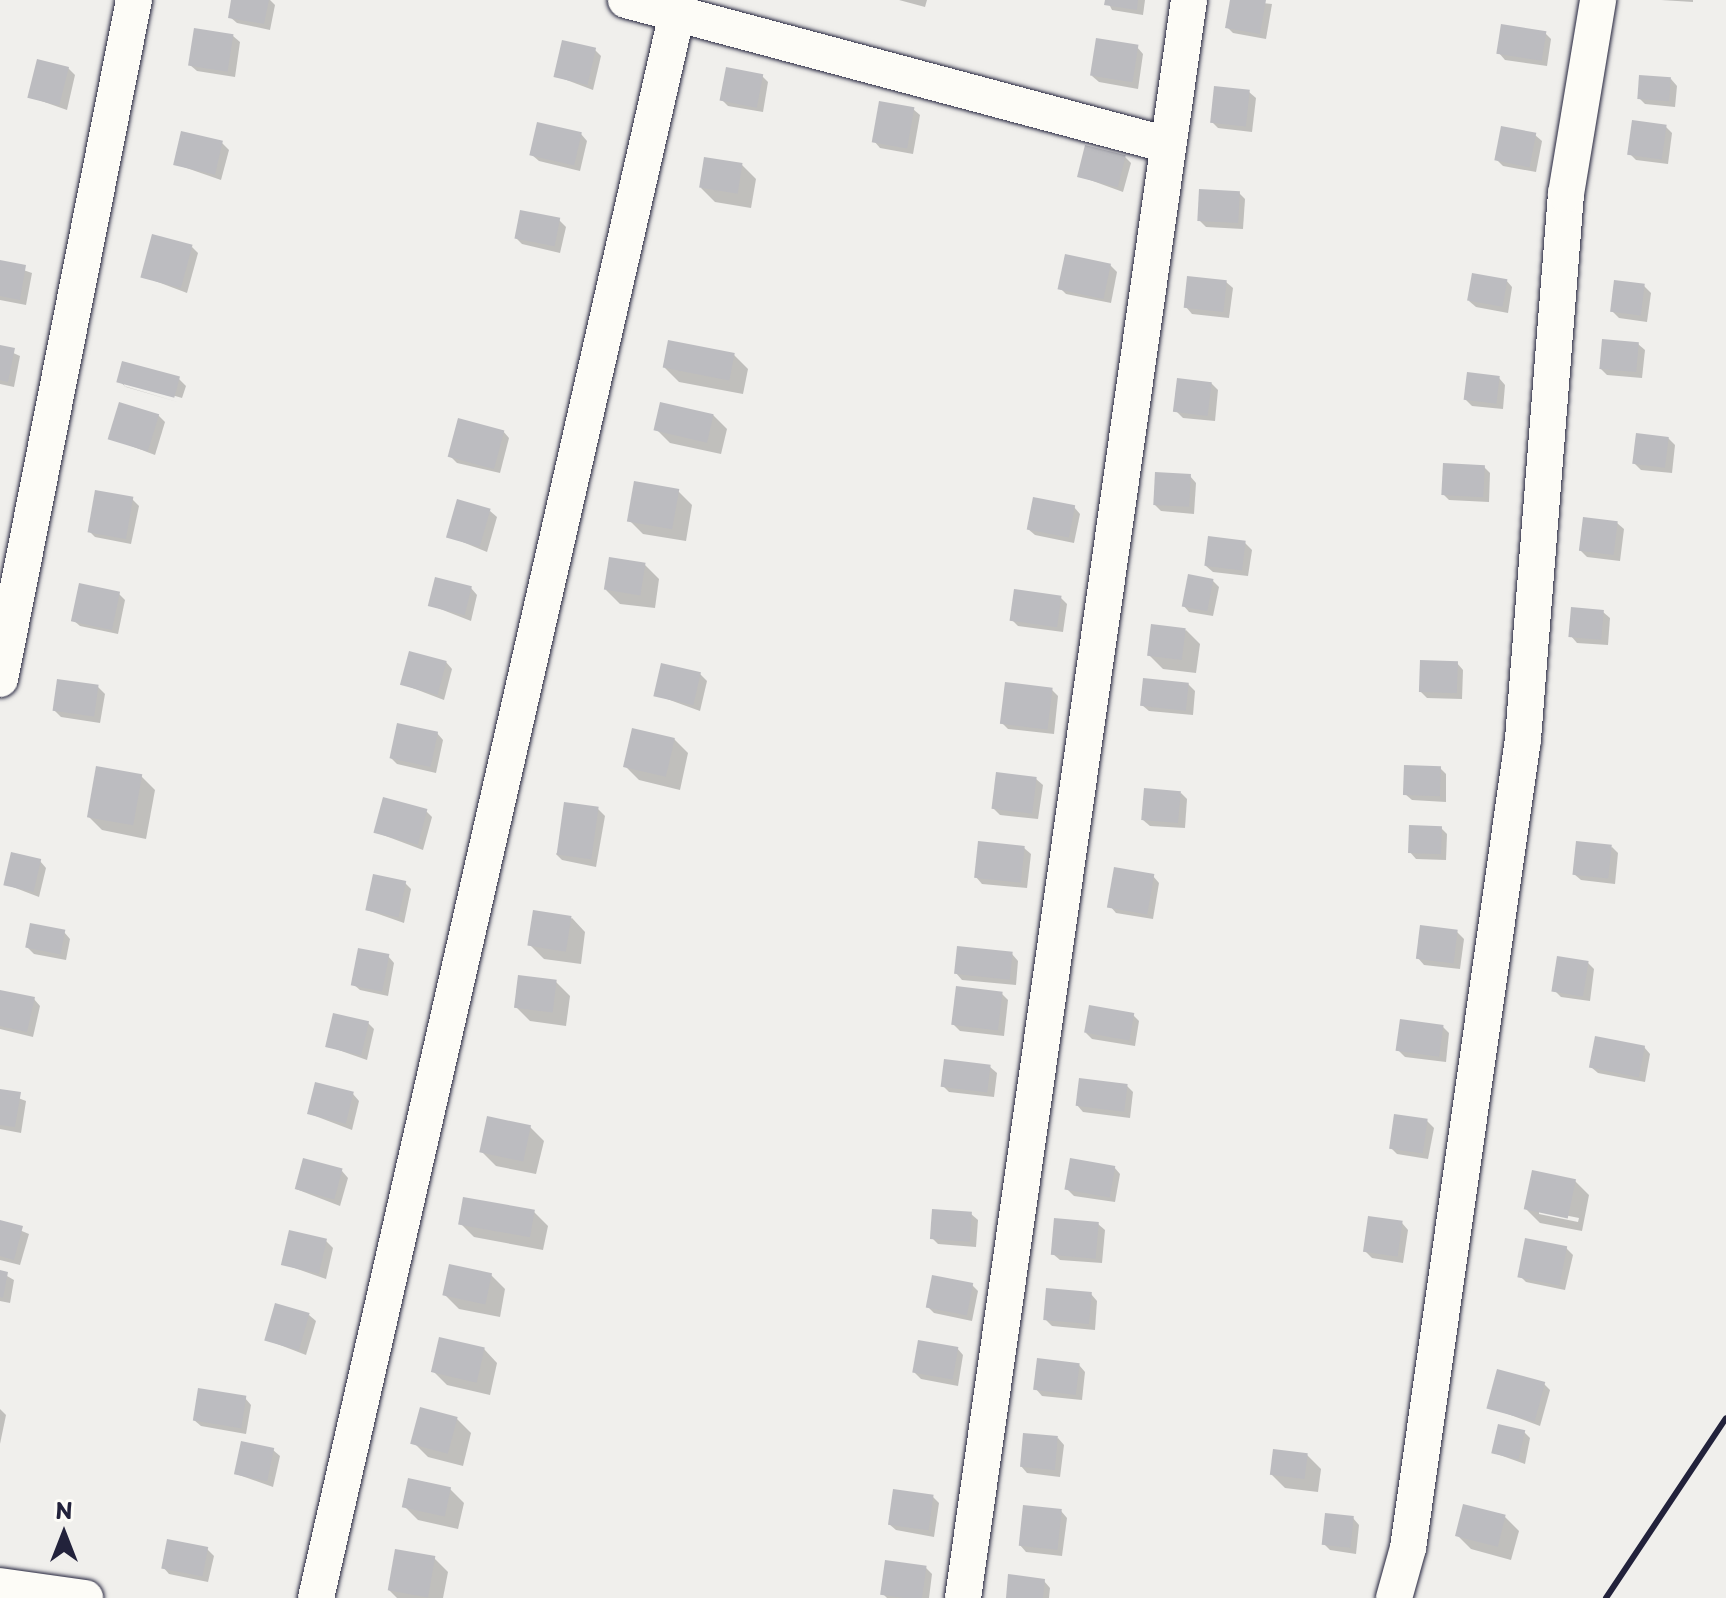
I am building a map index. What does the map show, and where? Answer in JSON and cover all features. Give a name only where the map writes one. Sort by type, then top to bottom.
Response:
[{"type":"street","points":[[0,679],[134,0]]},
{"type":"street","points":[[626,0],[679,6],[1168,145]]},
{"type":"street","points":[[963,1598],[1189,0]]},
{"type":"street","points":[[1394,1598],[1408,1548],[1523,739],[1566,194],[1598,0]]},
{"type":"street","points":[[316,1598],[679,6]]},
{"type":"street","points":[[0,1586],[85,1598]]},
{"type":"building","points":[[231,0],[269,0],[264,24],[228,18]]},
{"type":"building","points":[[1105,0],[1138,0],[1137,10],[1104,5]]},
{"type":"building","points":[[1230,0],[1266,0],[1260,34],[1225,28]]},
{"type":"building","points":[[1501,24],[1546,31],[1542,61],[1496,54]]},
{"type":"building","points":[[194,28],[234,34],[228,72],[188,66]]},
{"type":"building","points":[[1096,38],[1138,45],[1133,82],[1090,76]]},
{"type":"building","points":[[562,40],[596,48],[588,85],[553,77]]},
{"type":"building","points":[[37,59],[69,67],[59,106],[27,98]]},
{"type":"building","points":[[726,67],[763,74],[757,108],[720,100]]},
{"type":"building","points":[[1639,75],[1671,77],[1669,101],[1637,99]]},
{"type":"building","points":[[1214,86],[1250,90],[1246,127],[1210,123]]},
{"type":"building","points":[[879,101],[914,107],[907,149],[872,142]]},
{"type":"building","points":[[1632,120],[1667,125],[1662,160],[1627,155]]},
{"type":"building","points":[[537,122],[582,132],[574,165],[529,155]]},
{"type":"building","points":[[1501,126],[1536,133],[1530,167],[1494,160]]},
{"type":"building","points":[[181,131],[223,141],[215,175],[173,165]]},
{"type":"building","points":[[1085,145],[1126,155],[1118,187],[1077,177]]},
{"type":"building","points":[[704,157],[743,163],[738,194],[699,188]]},
{"type":"building","points":[[1199,189],[1240,191],[1238,223],[1197,221]]},
{"type":"building","points":[[520,210],[560,218],[555,246],[514,238]]},
{"type":"building","points":[[152,234],[193,245],[181,288],[140,277]]},
{"type":"building","points":[[1065,254],[1111,264],[1103,299],[1058,289]]},
{"type":"building","points":[[0,260],[26,265],[20,300],[0,296]]},
{"type":"building","points":[[1472,273],[1507,279],[1503,307],[1467,301]]},
{"type":"building","points":[[1187,276],[1227,280],[1223,312],[1184,308]]},
{"type":"building","points":[[1614,280],[1645,284],[1641,316],[1610,312]]},
{"type":"building","points":[[1602,339],[1639,342],[1636,372],[1599,369]]},
{"type":"building","points":[[668,340],[735,353],[729,380],[663,367]]},
{"type":"building","points":[[0,345],[15,348],[8,382],[0,380]]},
{"type":"building","points":[[122,361],[180,377],[174,398],[116,382]]},
{"type":"building","points":[[1467,372],[1500,376],[1496,404],[1464,400]]},
{"type":"building","points":[[1177,378],[1212,382],[1208,416],[1173,412]]},
{"type":"building","points":[[119,402],[159,414],[148,452],[108,439]]},
{"type":"building","points":[[660,402],[714,414],[707,443],[653,430]]},
{"type":"building","points":[[458,418],[504,430],[494,469],[448,457]]},
{"type":"building","points":[[1636,433],[1669,437],[1665,468],[1632,464]]},
{"type":"building","points":[[1443,463],[1485,465],[1483,497],[1441,495]]},
{"type":"building","points":[[1155,472],[1191,474],[1189,507],[1153,505]]},
{"type":"building","points":[[634,481],[679,489],[672,529],[627,521]]},
{"type":"building","points":[[95,490],[133,497],[126,539],[88,532]]},
{"type":"building","points":[[1033,497],[1075,505],[1069,538],[1027,529]]},
{"type":"building","points":[[457,499],[491,509],[480,547],[446,537]]},
{"type":"building","points":[[1583,517],[1618,521],[1614,555],[1579,551]]},
{"type":"building","points":[[1208,536],[1246,541],[1242,570],[1204,566]]},
{"type":"building","points":[[609,557],[646,563],[640,595],[604,590]]},
{"type":"building","points":[[1188,574],[1214,579],[1207,611],[1182,606]]},
{"type":"building","points":[[435,577],[472,586],[465,615],[428,606]]},
{"type":"building","points":[[79,583],[120,592],[112,630],[71,621]]},
{"type":"building","points":[[1014,589],[1062,596],[1057,627],[1010,621]]},
{"type":"building","points":[[1571,607],[1604,610],[1601,640],[1568,637]]},
{"type":"building","points":[[1151,624],[1186,628],[1182,660],[1147,656]]},
{"type":"building","points":[[409,651],[447,661],[438,695],[400,685]]},
{"type":"building","points":[[1420,660],[1458,661],[1457,693],[1419,692]]},
{"type":"building","points":[[661,663],[701,672],[693,705],[653,696]]},
{"type":"building","points":[[1143,678],[1189,683],[1186,711],[1140,706]]},
{"type":"building","points":[[57,679],[99,685],[94,717],[53,711]]},
{"type":"building","points":[[1005,682],[1053,688],[1048,730],[1000,724]]},
{"type":"building","points":[[397,723],[438,732],[431,767],[390,758]]},
{"type":"building","points":[[632,728],[675,738],[666,777],[623,767]]},
{"type":"building","points":[[1404,765],[1441,766],[1440,796],[1403,795]]},
{"type":"building","points":[[96,766],[142,774],[133,825],[87,817]]},
{"type":"building","points":[[996,772],[1037,777],[1032,814],[991,809]]},
{"type":"building","points":[[1144,788],[1181,791],[1178,823],[1141,820]]},
{"type":"building","points":[[383,797],[427,809],[418,845],[373,833]]},
{"type":"building","points":[[564,802],[599,807],[591,859],[557,854]]},
{"type":"building","points":[[1409,825],[1442,826],[1441,854],[1408,853]]},
{"type":"building","points":[[978,841],[1025,846],[1021,883],[974,878]]},
{"type":"building","points":[[1576,841],[1612,845],[1608,879],[1572,875]]},
{"type":"building","points":[[11,852],[41,859],[34,892],[3,885]]},
{"type":"building","points":[[1114,867],[1154,874],[1147,914],[1107,907]]},
{"type":"building","points":[[373,874],[406,881],[399,917],[365,910]]},
{"type":"building","points":[[533,910],[572,916],[566,952],[527,946]]},
{"type":"building","points":[[30,923],[65,930],[61,954],[25,948]]},
{"type":"building","points":[[1420,925],[1458,930],[1454,963],[1416,959]]},
{"type":"building","points":[[957,946],[1013,952],[1010,980],[954,974]]},
{"type":"building","points":[[358,948],[389,954],[382,991],[351,985]]},
{"type":"building","points":[[1557,956],[1589,961],[1583,997],[1551,992]]},
{"type":"building","points":[[518,975],[557,980],[553,1013],[514,1008]]},
{"type":"building","points":[[956,986],[1003,992],[998,1030],[951,1025]]},
{"type":"building","points":[[0,990],[35,997],[27,1032],[0,1026]]},
{"type":"building","points":[[1089,1005],[1134,1013],[1129,1041],[1084,1033]]},
{"type":"building","points":[[333,1013],[369,1021],[361,1055],[325,1047]]},
{"type":"building","points":[[1400,1019],[1444,1025],[1439,1057],[1396,1051]]},
{"type":"building","points":[[1595,1036],[1645,1046],[1639,1077],[1589,1067]]},
{"type":"building","points":[[944,1059],[991,1065],[987,1093],[941,1087]]},
{"type":"building","points":[[1079,1078],[1128,1084],[1124,1112],[1076,1106]]},
{"type":"building","points":[[315,1082],[354,1092],[346,1124],[307,1114]]},
{"type":"building","points":[[0,1089],[21,1092],[15,1127],[0,1125]]},
{"type":"building","points":[[1394,1114],[1428,1119],[1423,1153],[1389,1149]]},
{"type":"building","points":[[487,1116],[531,1125],[523,1162],[479,1152]]},
{"type":"building","points":[[303,1158],[343,1169],[334,1200],[295,1189]]},
{"type":"building","points":[[1070,1158],[1115,1166],[1110,1198],[1064,1190]]},
{"type":"building","points":[[1532,1170],[1576,1179],[1568,1218],[1524,1209]]},
{"type":"building","points":[[463,1197],[535,1210],[530,1237],[458,1225]]},
{"type":"building","points":[[932,1209],[972,1212],[970,1242],[930,1239]]},
{"type":"building","points":[[1368,1216],[1403,1221],[1398,1257],[1363,1252]]},
{"type":"building","points":[[1054,1218],[1099,1222],[1096,1259],[1051,1255]]},
{"type":"building","points":[[0,1220],[23,1226],[14,1260],[0,1256]]},
{"type":"building","points":[[289,1230],[327,1239],[319,1274],[281,1265]]},
{"type":"building","points":[[1525,1238],[1567,1246],[1560,1285],[1517,1277]]},
{"type":"building","points":[[449,1264],[492,1273],[485,1304],[442,1295]]},
{"type":"building","points":[[0,1270],[8,1272],[3,1298],[0,1297]]},
{"type":"building","points":[[932,1275],[973,1283],[967,1315],[926,1307]]},
{"type":"building","points":[[1046,1288],[1092,1292],[1089,1324],[1043,1320]]},
{"type":"building","points":[[275,1303],[310,1313],[299,1350],[264,1340]]},
{"type":"building","points":[[439,1337],[485,1348],[477,1383],[431,1372]]},
{"type":"building","points":[[918,1340],[958,1347],[953,1380],[912,1372]]},
{"type":"building","points":[[1037,1358],[1080,1363],[1076,1395],[1033,1390]]},
{"type":"building","points":[[1497,1369],[1545,1382],[1535,1422],[1486,1409]]},
{"type":"building","points":[[198,1388],[246,1396],[241,1428],[193,1421]]},
{"type":"building","points":[[420,1407],[458,1417],[448,1454],[410,1444]]},
{"type":"building","points":[[1498,1424],[1525,1430],[1519,1460],[1491,1453]]},
{"type":"building","points":[[1023,1433],[1058,1436],[1055,1470],[1020,1467]]},
{"type":"building","points":[[241,1441],[274,1448],[267,1481],[234,1474]]},
{"type":"building","points":[[1273,1449],[1308,1453],[1305,1479],[1270,1475]]},
{"type":"building","points":[[408,1478],[451,1487],[445,1516],[402,1507]]},
{"type":"building","points":[[893,1489],[934,1495],[929,1530],[888,1525]]},
{"type":"building","points":[[1463,1504],[1506,1515],[1498,1547],[1455,1536]]},
{"type":"building","points":[[1023,1505],[1062,1509],[1058,1550],[1019,1546]]},
{"type":"building","points":[[1325,1513],[1354,1516],[1350,1548],[1322,1545]]},
{"type":"building","points":[[167,1539],[208,1547],[203,1576],[161,1568]]},
{"type":"building","points":[[395,1549],[435,1556],[428,1597],[388,1590]]},
{"type":"building","points":[[885,1560],[927,1566],[922,1598],[880,1595]]},
{"type":"building","points":[[1008,1574],[1045,1579],[1043,1598],[1006,1598]]},
{"type":"railway","points":[[1606,1598],[1726,1418]]}]
